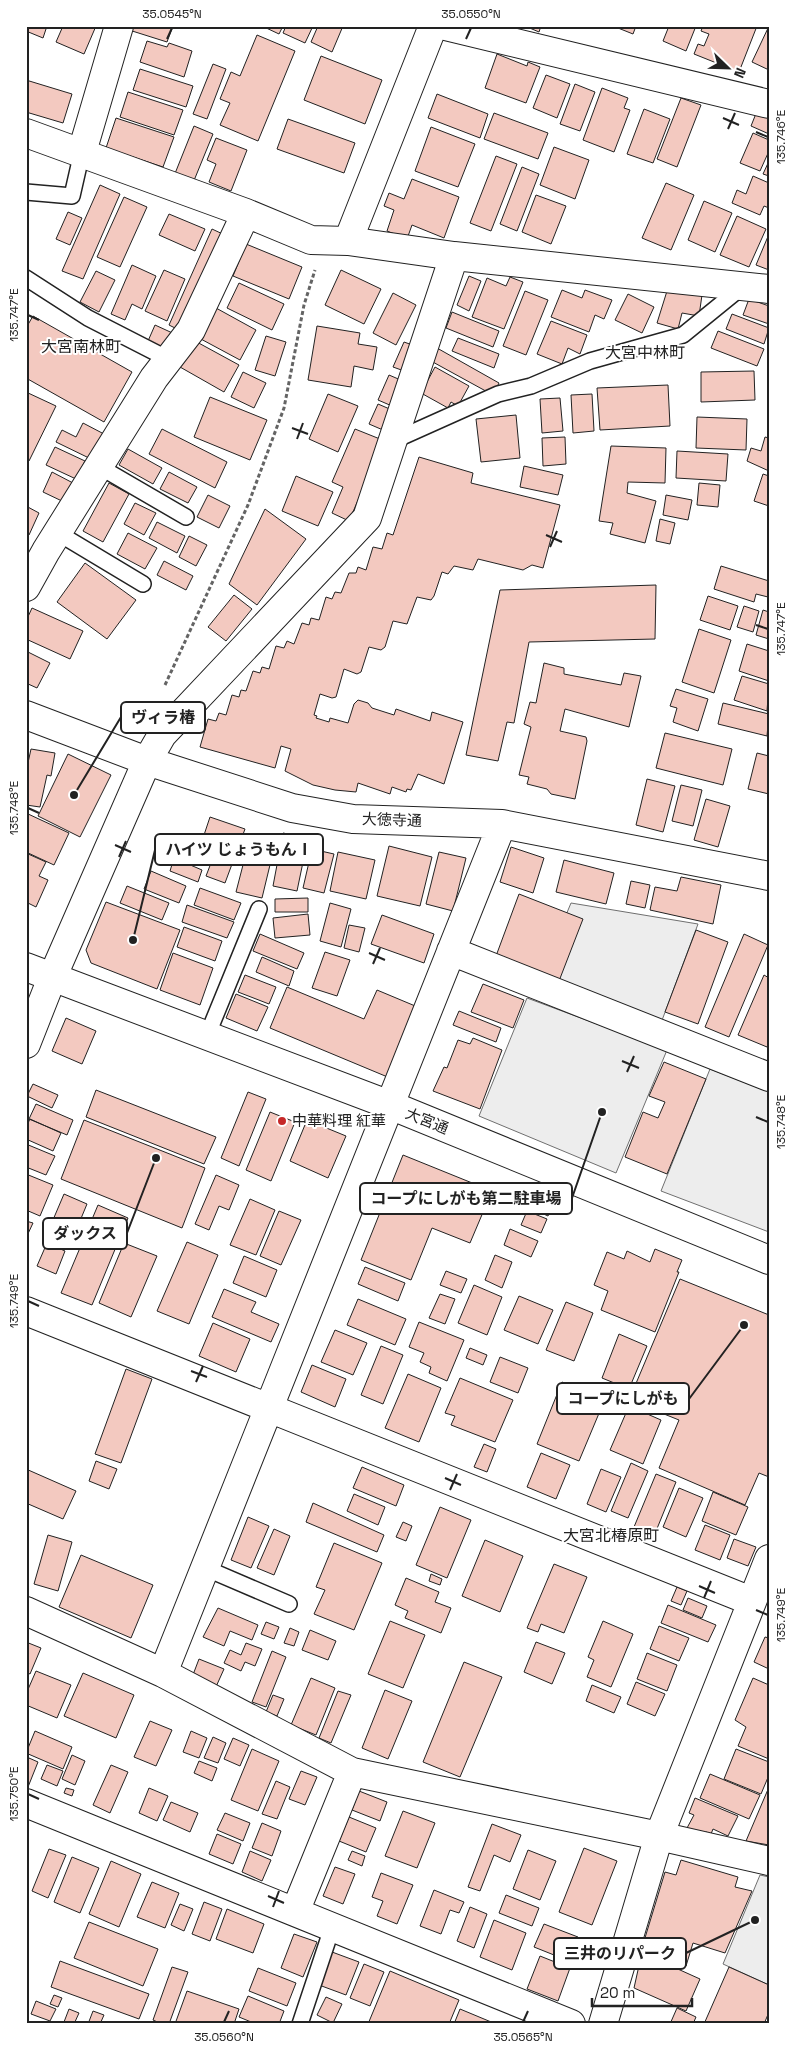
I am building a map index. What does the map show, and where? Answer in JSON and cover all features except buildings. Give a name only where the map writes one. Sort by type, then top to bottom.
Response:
[{"type":"street","points":[[82,152],[118,26]]},
{"type":"street","points":[[336,241],[433,26]]},
{"type":"street","points":[[445,26],[769,104]]},
{"type":"street","points":[[26,133],[246,213],[311,240],[336,241],[454,256],[756,288]]},
{"type":"street","points":[[26,587],[154,378],[170,360],[191,330],[246,213]]},
{"type":"street","points":[[26,1044],[52,978],[147,761],[162,735],[367,518],[454,256]]},
{"type":"street","name":"大徳寺通","points":[[26,715],[147,761],[292,808],[353,819],[502,824],[769,876]]},
{"type":"street","points":[[164,1673],[502,824]]},
{"type":"street","points":[[451,951],[769,1077]]},
{"type":"street","name":"大宮通","points":[[26,967],[390,1105],[769,1260]]},
{"type":"street","points":[[26,1312],[269,1407],[751,1601]]},
{"type":"street","points":[[603,2024],[659,1836],[769,1559]]},
{"type":"street","points":[[26,1611],[164,1673],[352,1772],[769,1860]]},
{"type":"street","points":[[295,1912],[352,1772]]},
{"type":"street","points":[[26,1802],[571,2024]]},
{"type":"lane","points":[[26,192],[72,196],[82,152]]},
{"type":"lane","points":[[26,278],[88,318],[170,360]]},
{"type":"lane","points":[[393,441],[498,394],[531,386],[590,361],[683,335],[756,288]]},
{"type":"lane","points":[[100,466],[186,517]]},
{"type":"lane","points":[[58,533],[142,584]]},
{"type":"lane","points":[[207,1036],[259,909]]},
{"type":"lane","points":[[205,1568],[289,1604]]},
{"type":"lane","points":[[300,2024],[332,1928]]},
{"type":"path","points":[[161,693],[248,505],[284,408],[304,305],[336,241]]},
{"type":"shaded area","points":[[571,903],[698,924],[661,1023],[541,975]]},
{"type":"shaded area","points":[[527,998],[667,1050],[616,1173],[479,1116]]},
{"type":"shaded area","points":[[710,1069],[769,1092],[769,1232],[661,1191]]},
{"type":"shaded area","points":[[760,1875],[769,1877],[769,1985],[723,1964]]},
{"type":"place","name":"ヴィラ椿","points":[[74,795]]},
{"type":"place","name":"ハイツ じょうもんⅠ","points":[[133,940]]},
{"type":"place","name":"コープにしがも第二駐車場","points":[[602,1112]]},
{"type":"place","name":"中華料理 紅華","points":[[282,1121]]},
{"type":"place","name":"ダックス","points":[[156,1158]]},
{"type":"place","name":"コープにしがも","points":[[744,1325]]},
{"type":"place","name":"三井のリパーク","points":[[755,1920]]},
{"type":"district","name":"大宮南林町","points":[[81,346]]},
{"type":"district","name":"大宮中林町","points":[[645,352]]},
{"type":"district","name":"大宮北椿原町","points":[[611,1535]]}]
